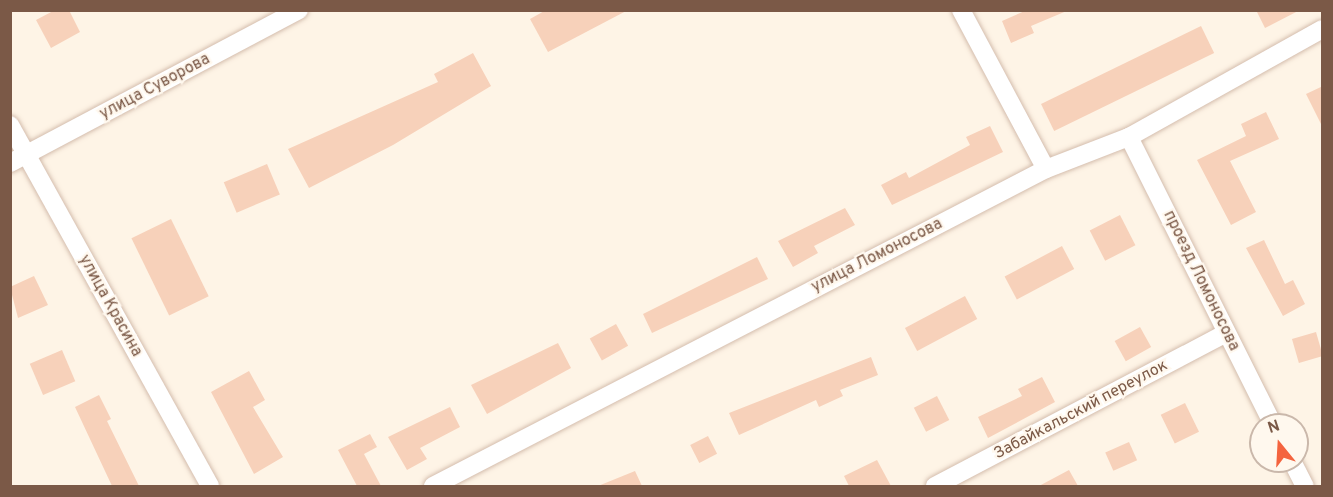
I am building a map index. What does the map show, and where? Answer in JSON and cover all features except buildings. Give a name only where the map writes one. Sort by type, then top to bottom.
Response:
[{"type":"street","name":"улица Суворова","points":[[19,159],[299,10]]},
{"type":"street","points":[[961,10],[1046,169]]},
{"type":"street","name":"улица Ломоносова","points":[[433,486],[1046,169],[1129,137],[1323,29]]},
{"type":"street","name":"улица Красина","points":[[10,126],[19,159],[210,486]]},
{"type":"street","name":"проезд Ломоносова","points":[[1129,137],[1267,413]]},
{"type":"street","name":"Забайкальский переулок","points":[[935,486],[1226,333]]}]
